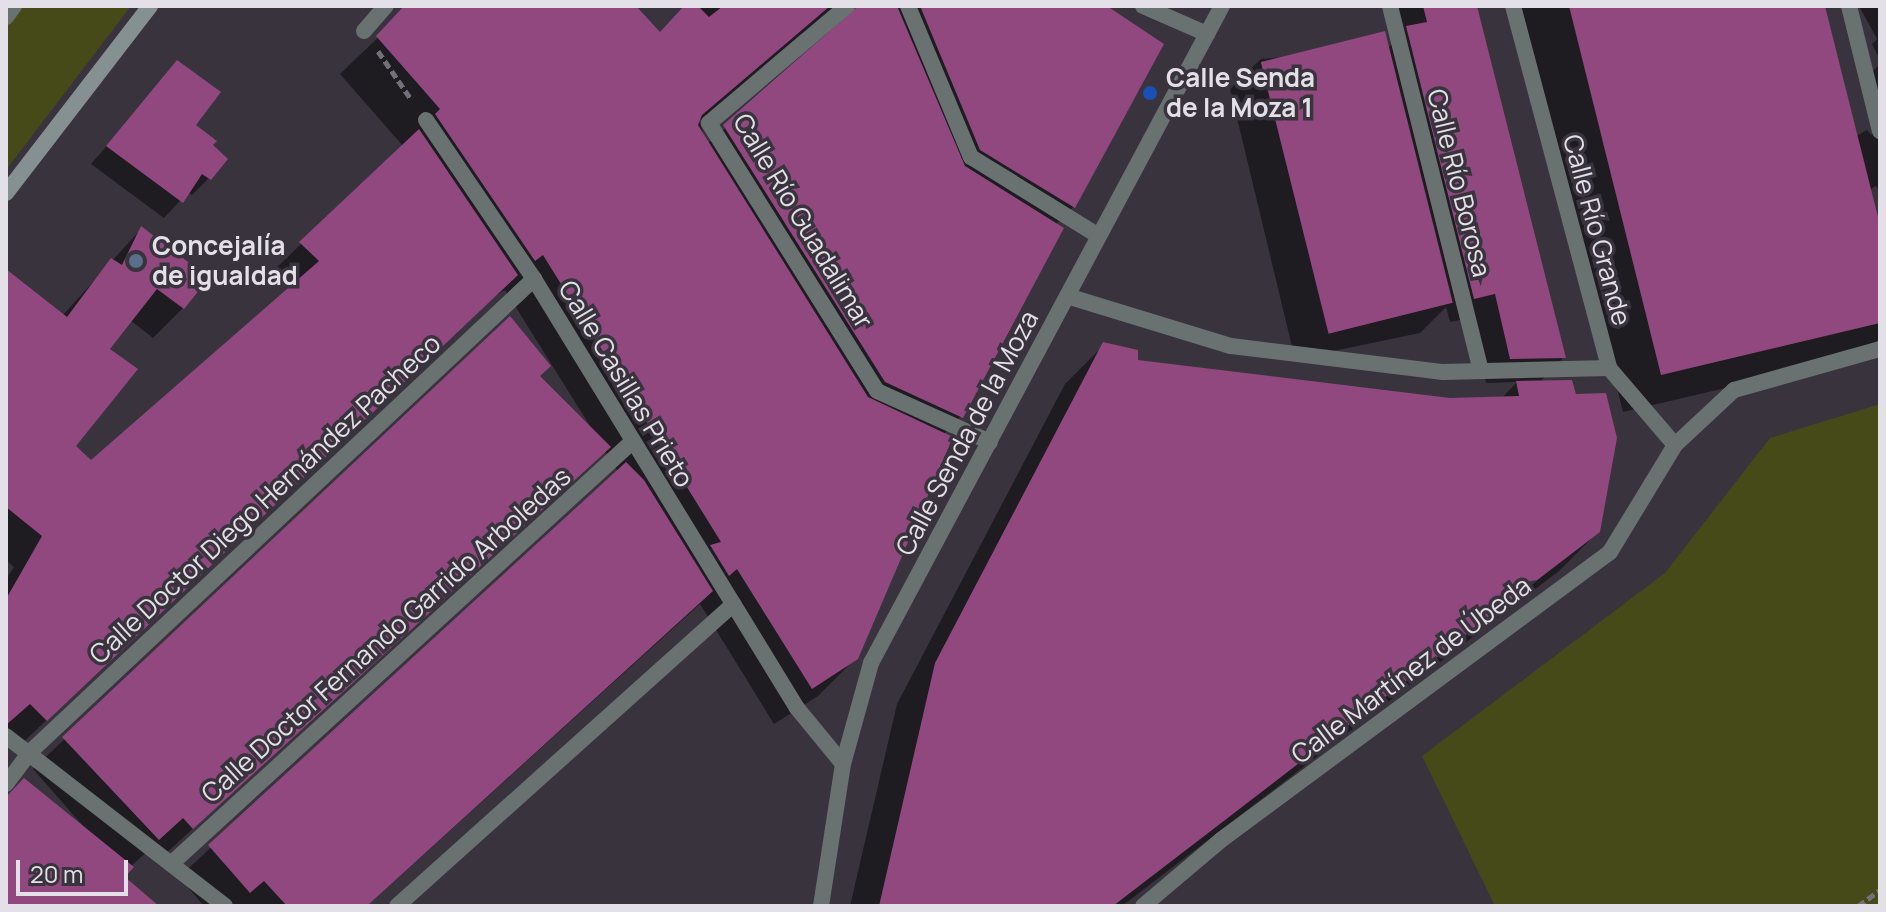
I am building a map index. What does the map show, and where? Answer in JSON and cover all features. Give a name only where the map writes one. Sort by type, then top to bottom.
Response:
[{"type":"main road","points":[[6,193],[150,6]]},
{"type":"street","points":[[6,17],[14,6]]},
{"type":"street","points":[[364,31],[386,6]]},
{"type":"street","name":"Calle Río Guadalimar","points":[[847,6],[709,123],[877,391],[990,442]]},
{"type":"street","points":[[908,6],[971,157],[1099,236]]},
{"type":"street","points":[[1143,6],[1207,34]]},
{"type":"street","name":"Calle Senda de la Moza","points":[[821,906],[843,764],[871,663],[1222,6]]},
{"type":"street","name":"Calle Río Borosa","points":[[1390,6],[1481,371]]},
{"type":"street","name":"Calle Río Grande","points":[[1513,6],[1609,368],[1675,445]]},
{"type":"street","points":[[1849,6],[1880,131]]},
{"type":"street","name":"Calle Casillas Prieto","points":[[426,120],[534,279],[797,708],[843,764]]},
{"type":"street","name":"Calle Doctor Diego Hernández Pacheco","points":[[6,784],[29,753],[534,279]]},
{"type":"street","points":[[1067,296],[1231,346],[1443,372],[1609,368]]},
{"type":"street","name":"Calle Martínez de Úbeda","points":[[1143,906],[1221,840],[1610,552],[1675,445],[1734,390],[1880,349]]},
{"type":"street","name":"Calle Doctor Fernando Garrido Arboledas","points":[[171,864],[633,441]]},
{"type":"street","points":[[397,906],[733,604]]},
{"type":"street","points":[[6,736],[225,906]]},
{"type":"path","points":[[364,31],[426,120]]},
{"type":"path","points":[[1858,906],[1880,890]]},
{"type":"green space","points":[[6,6],[131,6],[6,170]]},
{"type":"green space","points":[[1880,404],[1880,906],[1495,906],[1422,756],[1665,573],[1770,438]]},
{"type":"building","points":[[404,6],[636,6],[660,32],[684,6],[698,6],[709,17],[723,6],[830,6],[702,115],[698,125],[868,397],[953,437],[858,659],[812,689],[737,569],[729,576],[710,545],[721,542],[543,255],[535,261],[435,114],[440,109],[376,36]]},
{"type":"building","points":[[858,6],[897,6],[965,166],[1064,228],[963,418],[885,382],[723,125]]},
{"type":"building","points":[[920,6],[1107,6],[1164,44],[1075,208],[980,150]]},
{"type":"building","points":[[1423,6],[1477,6],[1566,358],[1510,359],[1495,294],[1474,299],[1406,26],[1427,22]]},
{"type":"building","points":[[1569,6],[1825,6],[1880,225],[1880,323],[1661,375]]},
{"type":"building","points":[[1385,31],[1453,303],[1329,334],[1261,62]]},
{"type":"building","points":[[177,60],[221,92],[196,125],[217,141],[213,145],[228,159],[211,180],[202,174],[183,203],[106,146]]},
{"type":"building","points":[[419,129],[518,275],[47,721],[30,704],[6,725],[6,599],[42,536],[6,507],[6,269],[67,317],[111,258],[122,265],[141,226],[209,278],[184,309],[157,289],[110,349],[138,369],[76,446],[91,460],[319,261],[299,242]]},
{"type":"building","points":[[510,316],[551,366],[540,376],[611,447],[193,829],[183,818],[159,840],[62,737]]},
{"type":"building","points":[[1103,342],[1138,350],[1138,360],[1450,398],[1519,396],[1516,381],[1572,380],[1576,394],[1606,393],[1617,438],[1600,532],[1113,906],[879,906],[935,663]]},
{"type":"building","points":[[626,462],[644,480],[713,591],[367,906],[287,906],[264,881],[250,893],[208,845]]},
{"type":"building","points":[[24,778],[134,867],[125,877],[159,906],[6,906],[6,797]]},
{"type":"place","name":"Calle Senda de la Moza 1","points":[[1150,93]]},
{"type":"place","name":"Concejalía de igualdad","points":[[136,261]]}]
